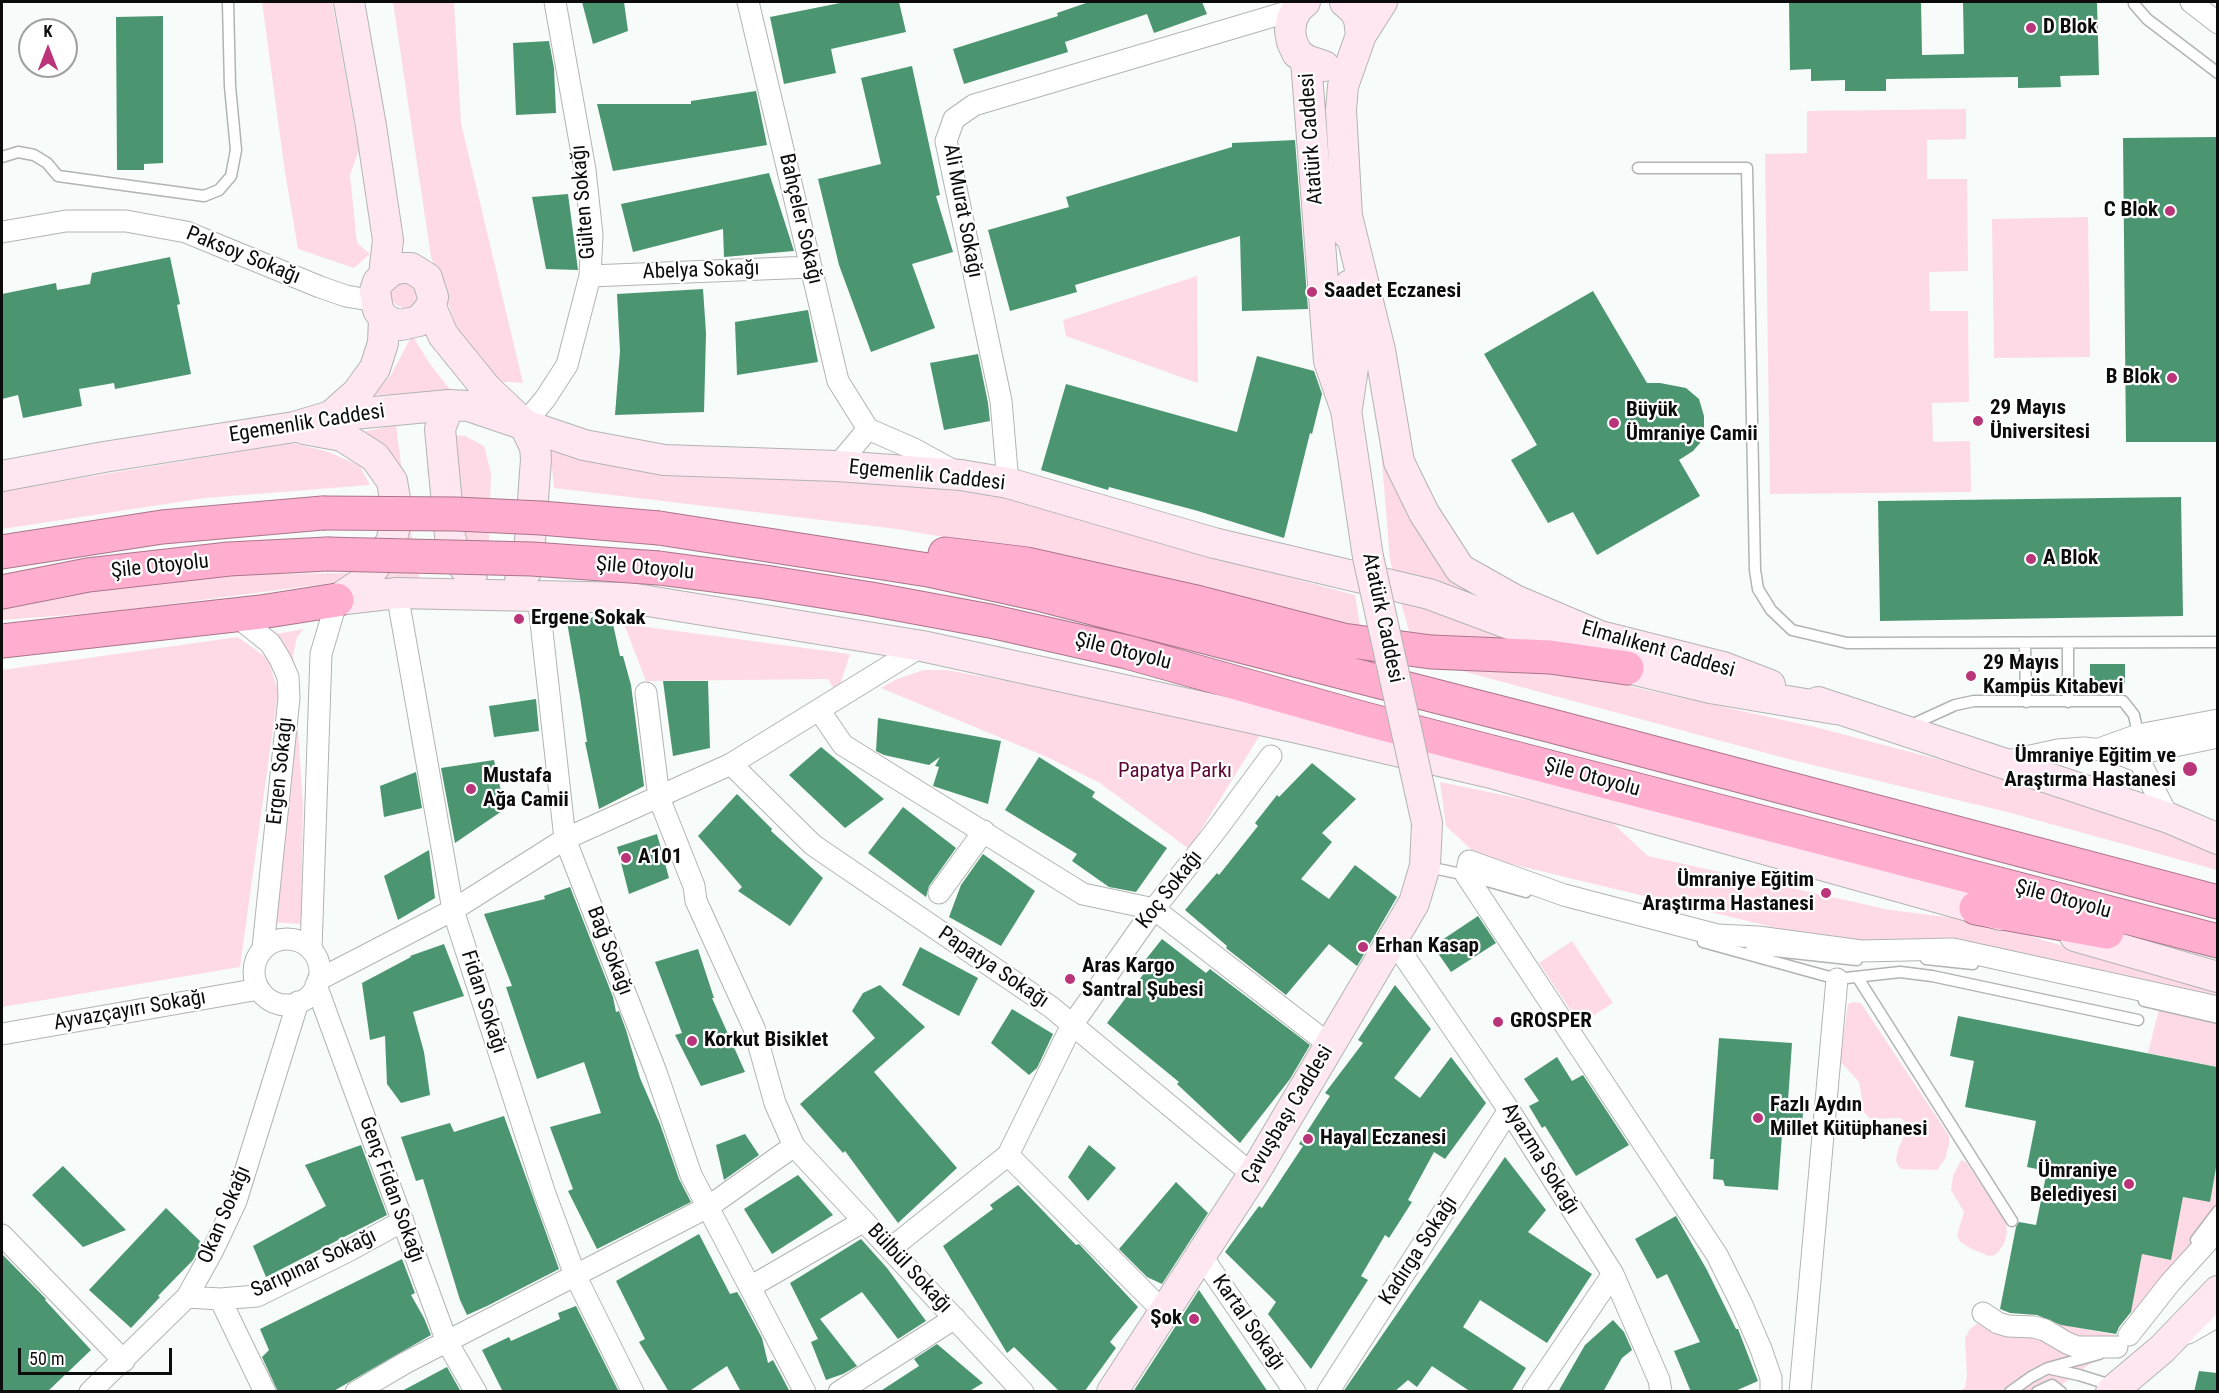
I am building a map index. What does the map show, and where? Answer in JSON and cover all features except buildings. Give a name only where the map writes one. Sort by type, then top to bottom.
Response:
[{"type":"highway","name":"Şile Otoyolu","points":[[2,552],[162,527],[323,513],[498,516],[659,528],[928,570],[1042,595],[1564,729],[2217,902]]},
{"type":"highway","points":[[659,528],[860,545],[1027,564],[1343,640],[1431,652],[1550,657],[1627,668]]},
{"type":"highway","name":"Şile Otoyolu","points":[[2,592],[88,575],[229,560],[327,554],[532,559],[659,568],[765,582],[990,621],[1127,652],[1365,719],[2217,941]]},
{"type":"highway","points":[[2,641],[235,615],[337,600]]},
{"type":"highway","points":[[1976,908],[2217,953]]},
{"type":"street","points":[[331,416],[357,393],[375,369],[383,343],[381,298],[388,240],[350,2]]},
{"type":"street","name":"Gülten Sokağı","points":[[524,424],[545,399],[567,365],[590,276],[592,235],[585,170],[555,2]]},
{"type":"street","name":"Bahçeler Sokağı","points":[[748,2],[838,381],[868,429]]},
{"type":"street","points":[[1346,2],[1359,19],[1358,43]]},
{"type":"street","name":"Atatürk Caddesi","points":[[1303,3],[1292,19],[1290,31],[1292,42],[1297,52],[1306,60],[1316,65],[1327,66],[1347,59],[1382,2]]},
{"type":"street","points":[[2191,2],[2217,22]]},
{"type":"street","name":"Ali Murat Sokağı","points":[[1008,483],[1000,401],[945,141],[954,119],[974,105],[1303,3]]},
{"type":"street","name":"Atatürk Caddesi","points":[[1342,361],[1347,216],[1341,110],[1343,86],[1358,43]]},
{"type":"street","name":"Atatürk Caddesi","points":[[1306,60],[1346,410],[1368,557],[1427,823]]},
{"type":"street","name":"Elmalıkent Caddesi","points":[[1347,216],[1380,350],[1399,462],[1424,513],[1460,569],[1515,600],[1600,636],[1723,667],[1835,708],[2169,818],[2217,838]]},
{"type":"street","name":"Paksoy Sokağı","points":[[2,231],[66,221],[126,221],[186,231],[346,296],[381,298]]},
{"type":"street","name":"Abelya Sokağı","points":[[590,276],[811,267]]},
{"type":"street","points":[[381,298],[392,270],[411,268],[429,293],[443,335],[486,388],[524,424],[535,447],[528,568],[519,584],[508,594]]},
{"type":"street","points":[[381,298],[401,326],[411,325],[419,321],[429,293]]},
{"type":"street","points":[[449,405],[440,429],[450,536],[454,550],[464,567],[481,582],[508,594]]},
{"type":"street","name":"Egemenlik Caddesi","points":[[2,476],[104,457],[294,427],[331,416],[449,405],[469,406],[584,445],[664,460],[837,466],[961,475],[1008,483],[1214,543],[1429,594],[1627,668],[1710,688],[1835,708]]},
{"type":"street","points":[[294,427],[342,436],[375,457],[392,481],[396,505],[395,526],[391,542],[365,581],[337,600]]},
{"type":"street","points":[[837,466],[868,429],[914,449],[961,475]]},
{"type":"street","points":[[337,600],[397,593],[630,598],[922,646],[1298,728],[1495,774],[2217,977]]},
{"type":"street","name":"Fidan Sokağı","points":[[397,593],[453,910],[545,1194],[575,1275],[633,1392]]},
{"type":"street","name":"Bağ Sokağı","points":[[538,595],[565,839],[657,1072],[691,1174],[805,1392]]},
{"type":"street","name":"Ergen Sokağı","points":[[311,950],[321,654],[337,600]]},
{"type":"street","name":"Ergen Sokağı","points":[[235,615],[270,643],[288,677],[288,698],[263,948]]},
{"type":"street","points":[[317,982],[453,910],[565,839],[730,764],[922,646]]},
{"type":"street","name":"Bülbül Sokağı","points":[[646,693],[659,798],[693,886],[696,901],[754,1028],[775,1103],[794,1146],[1023,1392]]},
{"type":"street","points":[[819,710],[843,745],[1083,894],[1154,909],[1330,1045]]},
{"type":"street","points":[[2140,750],[2217,720]]},
{"type":"street","points":[[2001,763],[2058,750],[2140,750],[2217,737]]},
{"type":"street","points":[[2140,750],[2169,818]]},
{"type":"street","name":"Koç Sokağı","points":[[1008,1155],[1072,1025],[1154,909],[1217,829],[1270,756]]},
{"type":"street","name":"Papatya Sokağı","points":[[730,764],[813,846],[1051,1007],[1253,1175]]},
{"type":"street","name":"Çavuşbaşı Caddesi","points":[[1112,1392],[1253,1175],[1414,903],[1425,866],[1427,823]]},
{"type":"street","name":"Papatya Sokağı","points":[[939,893],[984,831]]},
{"type":"street","points":[[1771,1392],[1771,1378],[1761,1349],[1717,1255],[1466,875],[1469,861],[1564,895],[1718,935],[1758,937],[1861,951],[1953,949],[2217,1007]]},
{"type":"street","points":[[293,939],[303,943],[311,950],[320,969],[317,982],[308,997],[287,1005],[266,998],[254,979],[257,957],[263,948],[272,942],[293,939]]},
{"type":"street","name":"Ayazma Sokağı","points":[[1393,940],[1509,1110],[1613,1274],[1659,1380],[1661,1392]]},
{"type":"street","points":[[1800,1392],[1837,979]]},
{"type":"street","name":"Genç Fidan Sokağı","points":[[317,982],[447,1342],[476,1392]]},
{"type":"street","name":"Ayvazçayırı Sokağı","points":[[2,1034],[259,989]]},
{"type":"street","name":"Okan Sokağı","points":[[90,1392],[187,1297],[212,1252],[236,1201],[298,1002]]},
{"type":"street","name":"Kadırga Sokağı","points":[[1328,1392],[1509,1110]]},
{"type":"street","points":[[356,1392],[447,1342],[708,1207],[794,1146]]},
{"type":"street","points":[[890,1249],[1008,1155],[1164,1312]]},
{"type":"street","name":"Sarıpınar Sokağı","points":[[187,1297],[220,1299],[257,1296],[403,1221]]},
{"type":"street","points":[[750,1287],[864,1221]]},
{"type":"street","points":[[1983,1313],[2007,1326],[2034,1327],[2045,1330],[2067,1344],[2077,1347],[2123,1341],[2217,1230]]},
{"type":"street","points":[[2,1234],[124,1361]]},
{"type":"street","name":"Kartal Sokağı","points":[[1201,1255],[1295,1392]]},
{"type":"street","points":[[1533,1392],[1613,1274]]},
{"type":"street","points":[[2118,1390],[2162,1349],[2217,1291]]},
{"type":"street","points":[[220,1299],[265,1392]]},
{"type":"street","points":[[839,1392],[955,1318]]},
{"type":"street","points":[[2162,1349],[2214,1321]]},
{"type":"lane","points":[[2,157],[18,152],[34,155],[47,163],[58,176],[204,196],[219,190],[231,176],[236,150],[230,86],[228,2]]},
{"type":"lane","points":[[2134,4],[2147,19],[2217,72]]},
{"type":"lane","points":[[1638,168],[1747,168],[1755,570],[1758,589],[1771,610],[1792,630],[1847,643],[2217,642]]},
{"type":"lane","points":[[2025,643],[2026,702]]},
{"type":"lane","points":[[2068,643],[2068,702]]},
{"type":"lane","points":[[1900,730],[1955,705],[1974,701],[2123,701],[2134,715],[2140,750]]},
{"type":"lane","points":[[1425,866],[1466,875],[1837,979],[1900,972],[1932,976],[2138,1020]]},
{"type":"lane","points":[[1737,951],[1775,951],[1842,959],[1932,959],[1964,962],[2217,1018]]},
{"type":"lane","points":[[1858,978],[2012,1221]]},
{"type":"lane","points":[[2010,1392],[2048,1368],[2106,1352],[2123,1341],[2164,1277],[2217,1211]]},
{"type":"lane","points":[[2048,1368],[2079,1375],[2118,1390]]},
{"type":"lane","points":[[2037,1392],[2052,1385],[2061,1392]]},
{"type":"green space","points":[[262,2],[332,2],[359,150],[350,175],[357,243],[370,254],[354,268],[298,249]]},
{"type":"green space","points":[[393,2],[454,2],[461,123],[523,383],[489,381],[456,325],[431,257]]},
{"type":"green space","points":[[1966,109],[1966,139],[1927,140],[1927,179],[1967,179],[1968,271],[1929,272],[1930,311],[1968,311],[1969,402],[1932,403],[1933,442],[1970,441],[1971,492],[1770,494],[1765,154],[1807,153],[1807,111]]},
{"type":"green space","points":[[2088,217],[2090,357],[1994,358],[1992,219]]},
{"type":"green space","points":[[1197,276],[1198,383],[1066,336],[1063,320]]},
{"type":"green space","points":[[399,278],[422,288],[415,307],[404,309],[392,300],[390,290]]},
{"type":"green space","points":[[412,335],[430,364],[452,392],[374,395],[391,375]]},
{"type":"green space","points":[[396,425],[420,582],[370,587],[392,493],[342,436]]},
{"type":"green space","points":[[445,434],[465,436],[484,446],[491,473],[488,569],[455,567],[427,470],[433,442]]},
{"type":"green space","points":[[1380,437],[1409,514],[1431,552],[1459,582],[1505,609],[1393,571],[1390,560]]},
{"type":"green space","points":[[293,443],[329,452],[360,466],[370,485],[205,498],[2,529],[2,491]]},
{"type":"green space","points":[[550,448],[861,479],[999,496],[1355,595],[1361,633],[1072,559],[897,529],[554,488]]},
{"type":"green space","points":[[356,573],[348,581],[108,612],[2,620],[2,606],[94,591],[248,574]]},
{"type":"green space","points":[[1399,596],[1541,647],[1411,638]]},
{"type":"green space","points":[[624,624],[850,654],[837,694],[828,679],[646,681]]},
{"type":"green space","points":[[304,629],[297,637],[293,655],[303,804],[301,924],[270,922],[293,699],[270,635]]},
{"type":"green space","points":[[238,637],[268,659],[278,692],[240,967],[2,1007],[2,670]]},
{"type":"green space","points":[[1425,661],[1550,666],[1815,727],[1960,765],[2148,821],[2217,851],[2217,870],[2011,813],[1792,760]]},
{"type":"green space","name":"Papatya Parkı","points":[[924,670],[946,670],[1024,684],[1260,735],[1189,849],[1100,783],[1047,757],[881,688],[897,679]]},
{"type":"green space","points":[[1440,782],[1605,816],[1648,856],[1890,910],[1979,921],[2217,992],[2217,1067],[2148,1053],[2161,1001],[1936,943],[1847,945],[1478,856],[1446,826]]},
{"type":"green space","points":[[1572,941],[1613,1003],[1580,1024],[1539,963]]},
{"type":"green space","points":[[1861,1003],[1949,1136],[1945,1159],[1937,1170],[1902,1169],[1898,1166],[1896,1160],[1898,1150],[1907,1128],[1905,1122],[1901,1118],[1870,1119],[1864,1112],[1859,1082],[1840,1061],[1848,1004]]},
{"type":"green space","points":[[1961,1160],[1966,1162],[2006,1222],[2005,1241],[1995,1255],[1989,1256],[1972,1249],[1960,1242],[1957,1235],[1964,1212],[1951,1190],[1953,1176]]},
{"type":"green space","points":[[2217,1162],[2217,1247],[2126,1338],[2053,1391],[1961,1392],[1965,1387],[1967,1376],[1965,1338],[1970,1329],[1983,1319],[1999,1313],[2126,1337],[2142,1254],[2171,1259],[2183,1197],[2209,1201]]},
{"type":"place","name":"D Blok","points":[[2031,28]]},
{"type":"place","name":"C Blok","points":[[2170,211]]},
{"type":"place","name":"Saadet Eczanesi","points":[[1312,292]]},
{"type":"place","name":"B Blok","points":[[2172,378]]},
{"type":"place","name":"29 Mayıs Üniversitesi","points":[[1978,421]]},
{"type":"place","name":"Büyük Ümraniye Camii","points":[[1614,423]]},
{"type":"place","name":"A Blok","points":[[2031,559]]},
{"type":"place","name":"Ergene Sokak","points":[[519,619]]},
{"type":"place","name":"29 Mayıs Kampüs Kitabevi","points":[[1971,676]]},
{"type":"place","name":"Ümraniye Eğitim ve Araştırma Hastanesi","points":[[2190,769]]},
{"type":"place","name":"Mustafa Ağa Camii","points":[[471,789]]},
{"type":"place","name":"A101","points":[[626,858]]},
{"type":"place","name":"Ümraniye Eğitim Araştırma Hastanesi","points":[[1826,893]]},
{"type":"place","name":"Erhan Kasap","points":[[1363,947]]},
{"type":"place","name":"Aras Kargo Santral Şubesi","points":[[1070,979]]},
{"type":"place","name":"GROSPER","points":[[1498,1022]]},
{"type":"place","name":"Korkut Bisiklet","points":[[692,1041]]},
{"type":"place","name":"Fazlı Aydın Millet Kütüphanesi","points":[[1758,1118]]},
{"type":"place","name":"Hayal Eczanesi","points":[[1308,1139]]},
{"type":"place","name":"Ümraniye Belediyesi","points":[[2129,1184]]},
{"type":"place","name":"Şok","points":[[1194,1319]]}]
